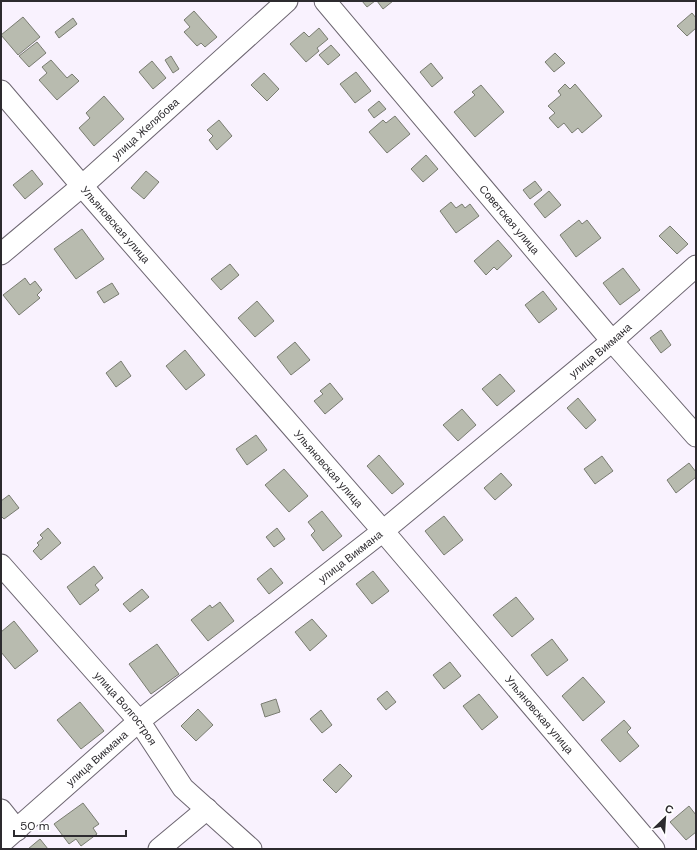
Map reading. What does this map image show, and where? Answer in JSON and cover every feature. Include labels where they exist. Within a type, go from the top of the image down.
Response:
[{"type":"street","name":"улица Желябова","points":[[1,254],[82,186],[287,1]]},
{"type":"street","name":"Советская улица","points":[[325,1],[612,341],[696,436]]},
{"type":"street","name":"Ульяновская улица","points":[[1,91],[82,186],[383,530],[654,849]]},
{"type":"street","name":"улица Викмана","points":[[1,843],[139,721],[383,530],[612,341],[696,266]]},
{"type":"street","name":"улица Волгостроя","points":[[1,565],[139,721],[183,788],[252,849]]},
{"type":"street","points":[[159,849],[208,809]]},
{"type":"street","points":[[1,810],[17,830]]},
{"type":"building","points":[[362,1],[375,1],[367,7]]},
{"type":"building","points":[[377,1],[393,1],[383,9]]},
{"type":"building","points":[[194,11],[217,37],[205,47],[201,43],[197,46],[184,32],[190,27],[184,20]]},
{"type":"building","points":[[692,13],[696,18],[696,28],[687,36],[677,26]]},
{"type":"building","points":[[23,17],[40,37],[18,55],[1,35]]},
{"type":"building","points":[[73,18],[77,24],[59,38],[55,32]]},
{"type":"building","points":[[319,28],[328,39],[317,48],[319,51],[306,62],[290,44],[304,32],[309,37]]},
{"type":"building","points":[[37,42],[46,53],[29,67],[19,56]]},
{"type":"building","points":[[331,45],[340,55],[328,65],[319,55]]},
{"type":"building","points":[[555,53],[565,63],[554,72],[545,62]]},
{"type":"building","points":[[171,56],[179,69],[173,73],[165,60]]},
{"type":"building","points":[[51,60],[67,78],[72,74],[79,81],[57,100],[39,80],[47,73],[42,67]]},
{"type":"building","points":[[152,61],[166,78],[153,89],[139,72]]},
{"type":"building","points":[[431,63],[443,78],[432,87],[420,72]]},
{"type":"building","points":[[356,72],[371,91],[355,103],[340,84]]},
{"type":"building","points":[[264,73],[279,89],[267,101],[251,85]]},
{"type":"building","points":[[565,84],[570,89],[575,84],[602,116],[582,133],[578,128],[572,133],[564,123],[558,128],[549,118],[555,113],[548,106],[561,95],[558,91]]},
{"type":"building","points":[[481,85],[504,112],[475,137],[454,112],[475,95],[472,92]]},
{"type":"building","points":[[104,96],[124,119],[94,146],[79,128],[90,118],[86,113]]},
{"type":"building","points":[[379,101],[386,109],[374,118],[368,110]]},
{"type":"building","points":[[395,116],[410,134],[387,153],[369,132],[383,120],[386,123]]},
{"type":"building","points":[[219,120],[232,136],[217,150],[209,140],[213,136],[207,130]]},
{"type":"building","points":[[426,155],[438,169],[423,182],[411,169]]},
{"type":"building","points":[[32,170],[43,184],[25,199],[13,185]]},
{"type":"building","points":[[146,171],[159,182],[144,199],[131,188]]},
{"type":"building","points":[[535,181],[542,190],[530,199],[523,190]]},
{"type":"building","points":[[549,191],[561,205],[545,218],[534,204]]},
{"type":"building","points":[[451,202],[456,208],[462,204],[465,208],[470,204],[479,216],[456,233],[440,211]]},
{"type":"building","points":[[579,220],[582,224],[587,220],[601,238],[576,257],[560,235]]},
{"type":"building","points":[[670,226],[688,244],[677,254],[659,236]]},
{"type":"building","points":[[82,229],[104,259],[76,279],[54,249]]},
{"type":"building","points":[[498,240],[512,256],[497,270],[494,267],[486,275],[474,261]]},
{"type":"building","points":[[230,264],[239,275],[221,290],[211,279]]},
{"type":"building","points":[[623,268],[640,290],[620,305],[603,283]]},
{"type":"building","points":[[25,278],[30,285],[35,281],[42,290],[37,295],[40,298],[19,315],[3,295]]},
{"type":"building","points":[[112,283],[119,294],[104,303],[97,292]]},
{"type":"building","points":[[543,291],[557,309],[539,323],[525,305]]},
{"type":"building","points":[[257,301],[274,321],[255,337],[238,318]]},
{"type":"building","points":[[661,330],[671,345],[661,353],[650,338]]},
{"type":"building","points":[[295,342],[310,360],[291,375],[277,357]]},
{"type":"building","points":[[185,350],[205,375],[186,390],[166,366]]},
{"type":"building","points":[[121,361],[131,376],[116,387],[106,373]]},
{"type":"building","points":[[500,374],[515,391],[497,406],[482,389]]},
{"type":"building","points":[[330,383],[343,399],[325,414],[314,401],[323,394],[320,391]]},
{"type":"building","points":[[578,398],[596,420],[586,429],[567,408]]},
{"type":"building","points":[[462,409],[476,425],[458,441],[443,425]]},
{"type":"building","points":[[256,435],[267,450],[247,465],[236,449]]},
{"type":"building","points":[[379,455],[404,484],[392,494],[367,466]]},
{"type":"building","points":[[602,456],[613,471],[595,484],[584,469]]},
{"type":"building","points":[[689,463],[696,472],[696,477],[676,493],[667,480]]},
{"type":"building","points":[[284,469],[308,496],[289,512],[265,485]]},
{"type":"building","points":[[501,473],[512,485],[495,500],[484,488]]},
{"type":"building","points":[[9,495],[19,508],[4,519],[1,516],[1,501]]},
{"type":"building","points":[[322,511],[342,536],[323,551],[311,535],[315,531],[308,522]]},
{"type":"building","points":[[444,516],[463,540],[444,555],[425,531]]},
{"type":"building","points":[[48,528],[61,543],[41,560],[33,551],[39,545],[37,543],[43,538],[40,535]]},
{"type":"building","points":[[277,528],[285,539],[274,547],[266,537]]},
{"type":"building","points":[[94,566],[103,578],[95,585],[99,590],[80,605],[67,587]]},
{"type":"building","points":[[271,568],[283,583],[269,594],[257,579]]},
{"type":"building","points":[[373,571],[389,591],[372,604],[356,584]]},
{"type":"building","points":[[142,589],[149,597],[130,612],[123,604]]},
{"type":"building","points":[[516,597],[534,619],[512,637],[493,615]]},
{"type":"building","points":[[220,602],[234,621],[208,641],[191,620],[210,605],[212,608]]},
{"type":"building","points":[[312,619],[327,636],[310,651],[295,632]]},
{"type":"building","points":[[14,621],[38,651],[15,669],[1,652],[1,632]]},
{"type":"building","points":[[552,639],[568,660],[547,676],[531,655]]},
{"type":"building","points":[[157,644],[179,674],[151,694],[129,664]]},
{"type":"building","points":[[450,662],[461,676],[444,689],[433,675]]},
{"type":"building","points":[[583,677],[605,702],[583,721],[562,696]]},
{"type":"building","points":[[387,691],[396,702],[386,710],[377,699]]},
{"type":"building","points":[[479,694],[498,717],[482,730],[463,706]]},
{"type":"building","points":[[276,699],[280,712],[265,717],[261,704]]},
{"type":"building","points":[[80,702],[104,731],[81,749],[57,720]]},
{"type":"building","points":[[198,709],[213,725],[196,741],[181,726]]},
{"type":"building","points":[[321,710],[332,725],[322,733],[310,719]]},
{"type":"building","points":[[624,720],[631,728],[627,732],[639,746],[620,762],[601,740]]},
{"type":"building","points":[[340,764],[352,776],[336,793],[323,780]]},
{"type":"building","points":[[83,803],[99,824],[93,828],[97,834],[81,846],[76,839],[69,844],[54,824]]},
{"type":"building","points":[[689,806],[696,815],[696,832],[686,840],[670,822]]},
{"type":"building","points":[[40,839],[48,849],[28,849]]}]
